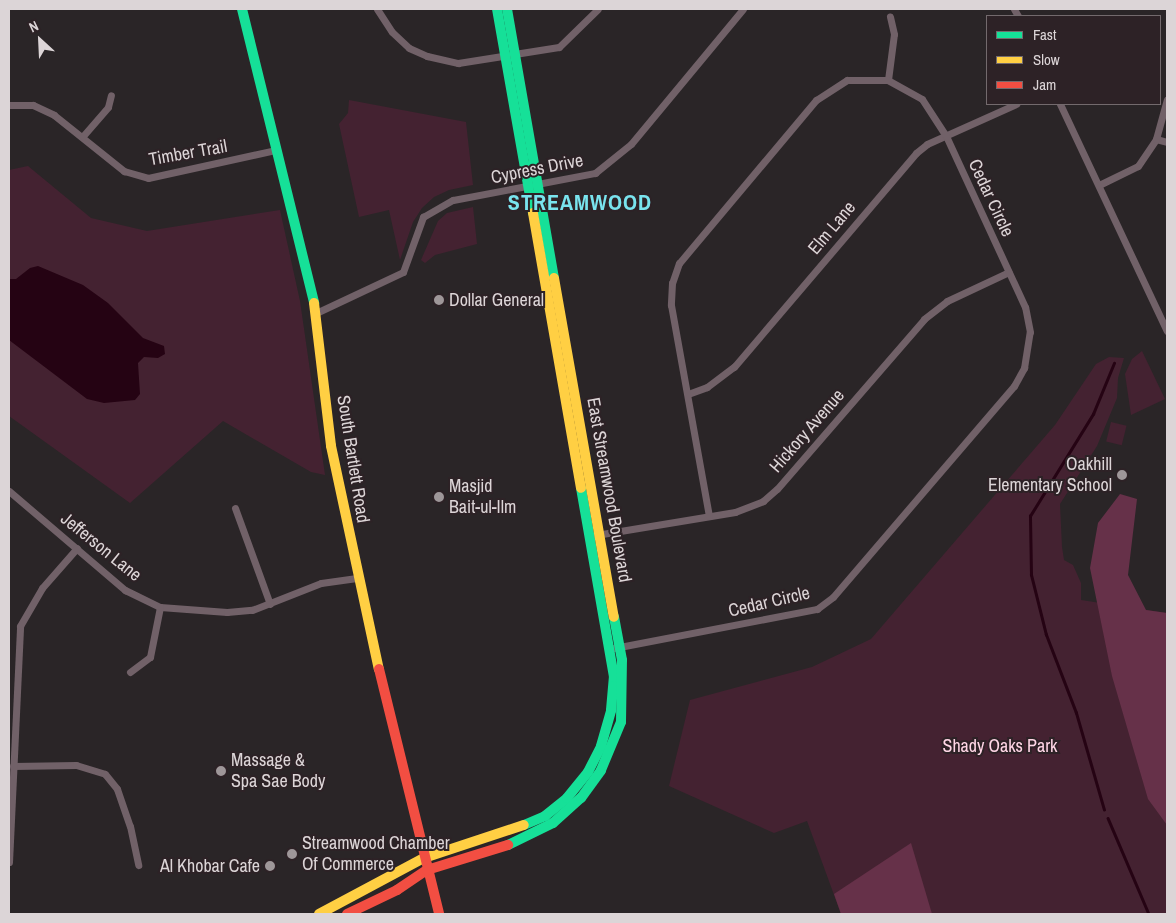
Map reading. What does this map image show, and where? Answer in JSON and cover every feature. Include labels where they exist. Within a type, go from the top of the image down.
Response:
[{"type":"street","name":"South Bartlett Road","points":[[242,9],[316,313],[331,446],[357,578],[439,914]]},
{"type":"street","points":[[378,9],[398,38],[427,56],[458,63],[560,47],[598,9]]},
{"type":"street","name":"East Streamwood Boulevard","points":[[347,914],[397,890],[427,870],[533,834],[554,823],[580,798],[601,770],[619,728],[624,679],[620,647],[596,535],[510,56],[497,9]]},
{"type":"street","name":"East Streamwood Boulevard","points":[[507,9],[510,56]]},
{"type":"street","name":"Cypress Drive","points":[[316,313],[403,272],[423,217],[453,200],[595,173],[631,144],[743,9]]},
{"type":"street","points":[[888,80],[894,34],[890,16]]},
{"type":"street","name":"Cedar Circle","points":[[609,649],[817,609],[834,597],[1014,386],[1024,368],[1030,350],[1030,324],[1009,272],[946,136],[922,99],[888,80],[847,80],[816,100],[680,263],[672,283],[671,305],[709,516]]},
{"type":"street","points":[[83,136],[108,107],[111,95]]},
{"type":"street","points":[[1099,185],[1138,166],[1156,139],[1167,99]]},
{"type":"street","name":"Timber Trail","points":[[9,105],[33,105],[83,136],[124,171],[148,178],[275,150]]},
{"type":"street","name":"Elm Lane","points":[[688,394],[707,387],[734,367],[916,152],[1014,105]]},
{"type":"street","points":[[1060,105],[1167,331]]},
{"type":"street","points":[[1156,139],[1167,142]]},
{"type":"street","name":"Hickory Avenue","points":[[596,535],[745,509],[771,495],[924,318],[947,301],[1009,272]]},
{"type":"street","name":"Jefferson Lane","points":[[9,491],[126,590],[160,608],[227,612],[252,610],[321,583],[357,578]]},
{"type":"street","points":[[235,508],[270,604]]},
{"type":"street","name":"East Streamwood Boulevard","points":[[318,914],[424,858],[532,823],[550,813],[575,789],[602,746],[609,721],[614,688],[596,535]]},
{"type":"street","points":[[9,862],[13,766],[12,668],[20,626],[28,610],[77,548]]},
{"type":"street","points":[[130,672],[150,657],[160,608]]},
{"type":"street","points":[[13,766],[76,765],[104,774],[120,798],[130,826],[138,865]]},
{"type":"green space","points":[[349,100],[466,122],[473,185],[449,190],[434,197],[422,208],[413,222],[400,260],[389,210],[359,217],[339,124],[348,113]]},
{"type":"green space","points":[[28,166],[91,218],[147,231],[280,210],[300,301],[325,475],[311,472],[223,421],[130,503],[9,416],[9,170]]},
{"type":"green space","points":[[473,207],[477,244],[435,255],[425,263],[421,260],[438,221],[447,213]]},
{"type":"green space","points":[[1142,351],[1165,399],[1131,415],[1125,374],[1132,359]]},
{"type":"green space","name":"Shady Oaks Park","points":[[1109,357],[1124,358],[1118,378],[1117,398],[1097,446],[1060,504],[1062,547],[1064,560],[1073,565],[1081,583],[1081,600],[1167,613],[1167,914],[841,914],[807,821],[774,833],[669,786],[690,700],[812,667],[871,639],[1055,425],[1096,364]]},
{"type":"green space","points":[[1111,422],[1127,426],[1122,445],[1106,441]]},
{"type":"shaded area","points":[[38,266],[83,285],[108,303],[143,338],[164,346],[165,354],[158,358],[144,357],[138,363],[140,394],[135,400],[104,403],[87,399],[9,340],[9,279],[16,279],[30,268]]},
{"type":"shaded area","points":[[1120,494],[1137,499],[1128,575],[1146,610],[1167,613],[1167,825],[1148,799],[1112,676],[1090,568],[1098,523]]},
{"type":"shaded area","points":[[911,843],[932,914],[841,914],[834,894]]},
{"type":"waterway","points":[[1104,810],[1076,713],[1046,635],[1031,575],[1030,516],[1093,414],[1114,363]]},
{"type":"waterway","points":[[1108,818],[1149,914]]},
{"type":"traffic: fast","points":[[242,9],[314,303]]},
{"type":"traffic: fast","points":[[497,9],[533,213]]},
{"type":"traffic: fast","points":[[507,9],[554,278]]},
{"type":"traffic: fast","points":[[524,825],[545,816],[567,798],[588,772],[601,746],[611,710],[614,677],[581,488]]},
{"type":"traffic: fast","points":[[508,845],[553,823],[581,798],[601,770],[621,722],[622,660],[614,617]]},
{"type":"traffic: slow","points":[[533,213],[581,488]]},
{"type":"traffic: slow","points":[[554,278],[614,617]]},
{"type":"traffic: slow","points":[[314,303],[331,446],[379,669]]},
{"type":"traffic: slow","points":[[319,914],[424,858],[524,825]]},
{"type":"traffic: jam","points":[[379,669],[439,914]]},
{"type":"traffic: jam","points":[[347,914],[397,890],[427,870],[508,845]]},
{"type":"place","name":"Dollar General","points":[[439,300]]},
{"type":"place","name":"Oakhill Elementary School","points":[[1122,475]]},
{"type":"place","name":"Masjid Bait-ul-Ilm","points":[[439,497]]},
{"type":"place","name":"Massage & Spa Sae Body","points":[[221,771]]},
{"type":"place","name":"Streamwood Chamber Of Commerce","points":[[292,854]]},
{"type":"place","name":"Al Khobar Cafe","points":[[270,866]]},
{"type":"district","name":"STREAMWOOD","points":[[580,203]]}]
